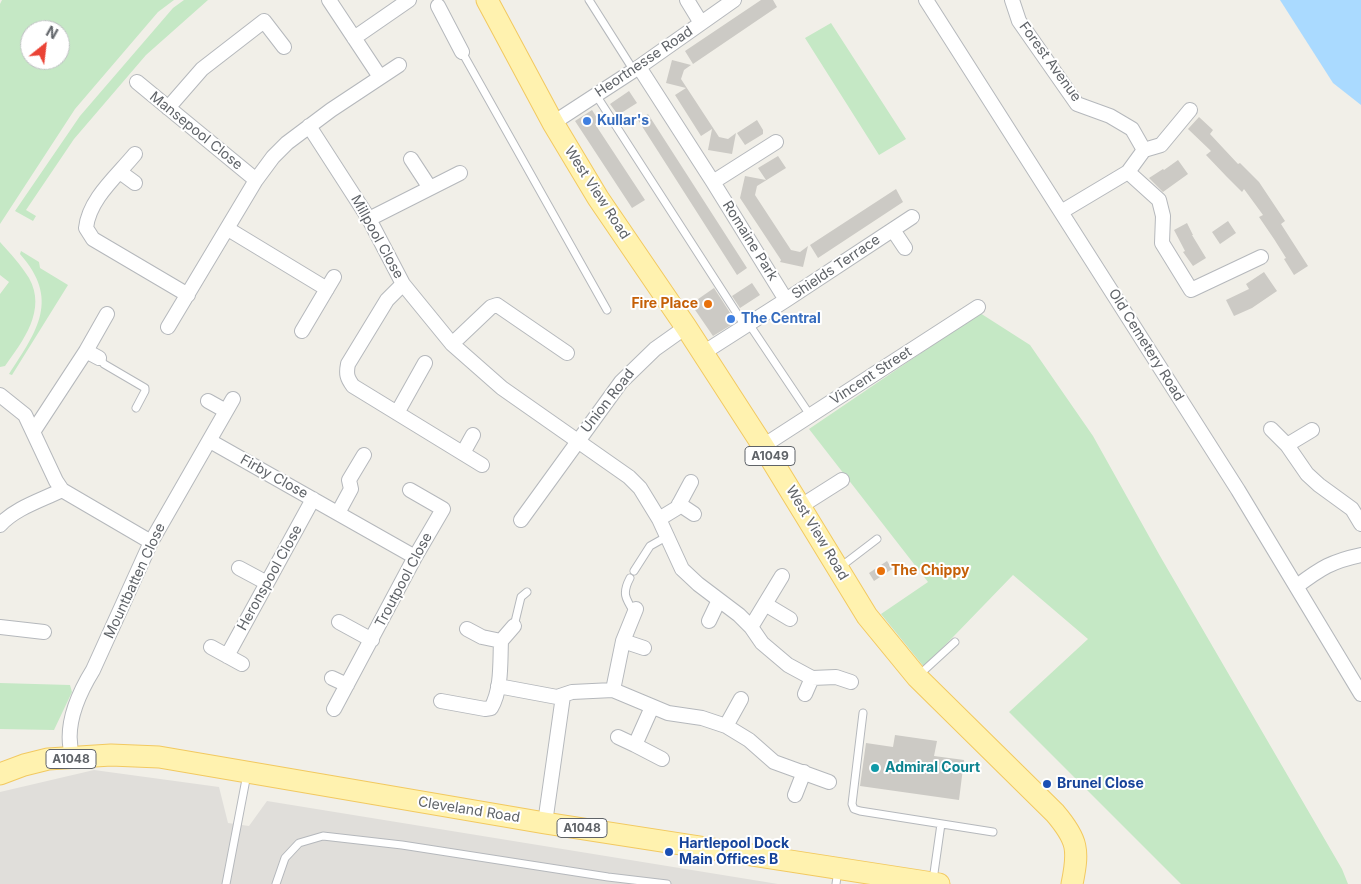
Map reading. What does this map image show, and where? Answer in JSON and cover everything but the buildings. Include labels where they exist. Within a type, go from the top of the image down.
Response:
[{"type":"main road","name":"West View Road","points":[[488,0],[553,123],[598,198],[764,446],[867,616],[917,677],[1067,826],[1074,839],[1076,855],[1072,884]]},
{"type":"main road","name":"Cleveland Road","points":[[0,774],[48,759],[111,755],[159,757],[544,823],[837,876],[936,884]]},
{"type":"street","points":[[329,0],[380,77]]},
{"type":"street","points":[[354,38],[409,0]]},
{"type":"street","points":[[687,0],[701,23]]},
{"type":"street","name":"Heortnesse Road","points":[[553,123],[637,69],[734,0]]},
{"type":"street","name":"Old Cemetery Road","points":[[926,0],[1297,586],[1361,694]]},
{"type":"street","name":"Forest Avenue","points":[[1012,0],[1019,21],[1077,104],[1110,116],[1132,129],[1144,150]]},
{"type":"street","points":[[440,2],[462,52]]},
{"type":"street","points":[[168,108],[202,70],[264,21],[284,46]]},
{"type":"street","points":[[168,328],[256,180],[273,157],[309,126],[399,65]]},
{"type":"street","name":"Romaine Park","points":[[637,69],[713,182],[786,300]]},
{"type":"street","name":"Mansepool Close","points":[[136,82],[256,180]]},
{"type":"street","points":[[1061,212],[1128,172],[1144,150],[1160,145],[1190,110]]},
{"type":"street","name":"Millpool Close","points":[[309,126],[369,219],[403,284],[452,344],[502,388],[579,440]]},
{"type":"street","points":[[713,182],[776,142]]},
{"type":"street","points":[[135,154],[102,192],[90,212],[86,228],[94,239],[188,295]]},
{"type":"street","points":[[411,159],[430,188]]},
{"type":"street","points":[[120,172],[135,183]]},
{"type":"street","points":[[1128,172],[1159,200],[1163,216],[1162,243],[1192,290],[1261,257]]},
{"type":"street","points":[[369,219],[460,173]]},
{"type":"street","name":"Shields Terrace","points":[[703,353],[912,217]]},
{"type":"street","points":[[228,229],[331,283],[302,331]]},
{"type":"street","name":"Shields Terrace","points":[[893,230],[904,248]]},
{"type":"street","points":[[403,284],[387,300],[348,364],[347,378],[353,386],[482,465]]},
{"type":"street","points":[[452,344],[491,307],[497,305],[567,353]]},
{"type":"street","name":"Vincent Street","points":[[764,446],[978,307]]},
{"type":"street","points":[[33,432],[86,351],[107,314]]},
{"type":"street","name":"Union Road","points":[[521,520],[621,382],[655,348],[686,327]]},
{"type":"street","points":[[86,351],[99,358]]},
{"type":"street","points":[[397,413],[425,363]]},
{"type":"street","points":[[0,396],[25,415],[62,490],[151,542]]},
{"type":"street","name":"Mountbatten Close","points":[[73,758],[69,748],[72,716],[86,683],[151,542],[233,399]]},
{"type":"street","points":[[208,401],[226,411]]},
{"type":"street","points":[[1271,429],[1287,445],[1307,474],[1318,485],[1352,509],[1361,524]]},
{"type":"street","points":[[1287,445],[1312,430]]},
{"type":"street","points":[[463,453],[473,435]]},
{"type":"street","points":[[579,440],[629,477],[640,488],[658,519],[682,570],[739,615],[751,627],[762,643],[788,665],[812,678],[836,677],[851,682]]},
{"type":"street","name":"Firby Close","points":[[210,441],[415,557]]},
{"type":"street","points":[[338,513],[350,489],[349,480],[364,455]]},
{"type":"street","points":[[801,506],[842,480]]},
{"type":"street","points":[[658,519],[672,512],[679,504],[691,482]]},
{"type":"street","points":[[0,525],[5,519],[62,490]]},
{"type":"street","name":"Troutpool Close","points":[[334,709],[415,557],[443,509],[410,490]]},
{"type":"street","name":"Heronspool Close","points":[[227,656],[313,499]]},
{"type":"street","points":[[679,504],[694,514]]},
{"type":"street","points":[[1297,586],[1328,564],[1361,555]]},
{"type":"street","points":[[239,568],[267,583]]},
{"type":"street","points":[[751,627],[782,576]]},
{"type":"street","points":[[709,621],[719,600]]},
{"type":"street","points":[[765,604],[790,619]]},
{"type":"street","points":[[613,690],[623,641],[635,611]]},
{"type":"street","points":[[339,622],[372,640]]},
{"type":"street","points":[[441,701],[485,709],[490,708],[498,686],[501,641],[514,626]]},
{"type":"street","points":[[0,627],[44,632]]},
{"type":"street","points":[[467,629],[482,637],[501,641]]},
{"type":"street","points":[[623,641],[644,648]]},
{"type":"street","points":[[211,648],[242,664]]},
{"type":"street","points":[[332,678],[347,685]]},
{"type":"street","points":[[805,694],[812,678]]},
{"type":"street","points":[[498,686],[557,697],[572,692],[613,690],[668,713],[702,718],[726,726],[749,740],[774,762],[829,782]]},
{"type":"street","points":[[544,823],[563,696]]},
{"type":"street","points":[[726,726],[741,699]]},
{"type":"street","points":[[635,746],[652,707]]},
{"type":"street","points":[[618,738],[662,759]]},
{"type":"street","points":[[795,795],[804,772]]},
{"type":"lane","points":[[589,0],[637,69]]},
{"type":"lane","points":[[462,52],[607,310]]},
{"type":"lane","points":[[596,95],[747,325],[810,416]]},
{"type":"lane","points":[[99,358],[104,364],[145,388],[146,391],[136,408]]},
{"type":"lane","points":[[634,571],[650,546],[666,537]]},
{"type":"lane","points":[[838,569],[877,539]]},
{"type":"lane","points":[[630,578],[625,587],[626,598],[635,611]]},
{"type":"lane","points":[[514,626],[521,597],[527,592]]},
{"type":"lane","points":[[917,677],[955,642]]},
{"type":"lane","points":[[863,713],[852,804],[854,809],[993,832]]},
{"type":"lane","points":[[226,884],[247,773]]},
{"type":"lane","points":[[936,884],[941,824]]},
{"type":"lane","points":[[276,884],[285,858],[299,843],[323,836],[402,845],[608,877],[668,884]]},
{"type":"shaded area","points":[[94,770],[219,787],[228,823],[249,826],[267,801],[778,884],[0,884],[0,792]]},
{"type":"green space","points":[[2,0],[174,0],[158,12],[75,109],[0,224],[0,4]]},
{"type":"green space","points":[[184,0],[208,0],[146,55],[74,139],[26,210],[36,216],[33,221],[15,211],[80,116],[173,8]]},
{"type":"green space","points":[[831,23],[906,139],[879,155],[805,38]]},
{"type":"green space","points":[[0,242],[29,278],[34,290],[35,302],[34,313],[25,336],[5,366],[0,367],[0,294],[9,282],[0,275]]},
{"type":"green space","points":[[21,251],[39,262],[40,268],[68,285],[12,375],[9,374],[36,329],[42,300],[39,286],[32,270],[20,254]]},
{"type":"green space","points":[[980,313],[1030,345],[1093,436],[1160,556],[1342,869],[1348,884],[1181,884],[1009,712],[1088,639],[1013,575],[924,667],[881,614],[928,582],[809,429]]},
{"type":"green space","points":[[0,683],[70,685],[72,692],[54,730],[0,729]]},
{"type":"water","points":[[1280,0],[1361,0],[1361,105],[1333,83]]},
{"type":"place","name":"Kullar's","points":[[587,121]]},
{"type":"place","name":"Fire Place","points":[[708,304]]},
{"type":"place","name":"The Central","points":[[731,319]]},
{"type":"place","name":"The Chippy","points":[[881,571]]},
{"type":"place","name":"Admiral Court","points":[[875,768]]},
{"type":"place","name":"Brunel Close","points":[[1047,784]]},
{"type":"place","name":"Hartlepool Dock Main Offices B","points":[[669,852]]}]
